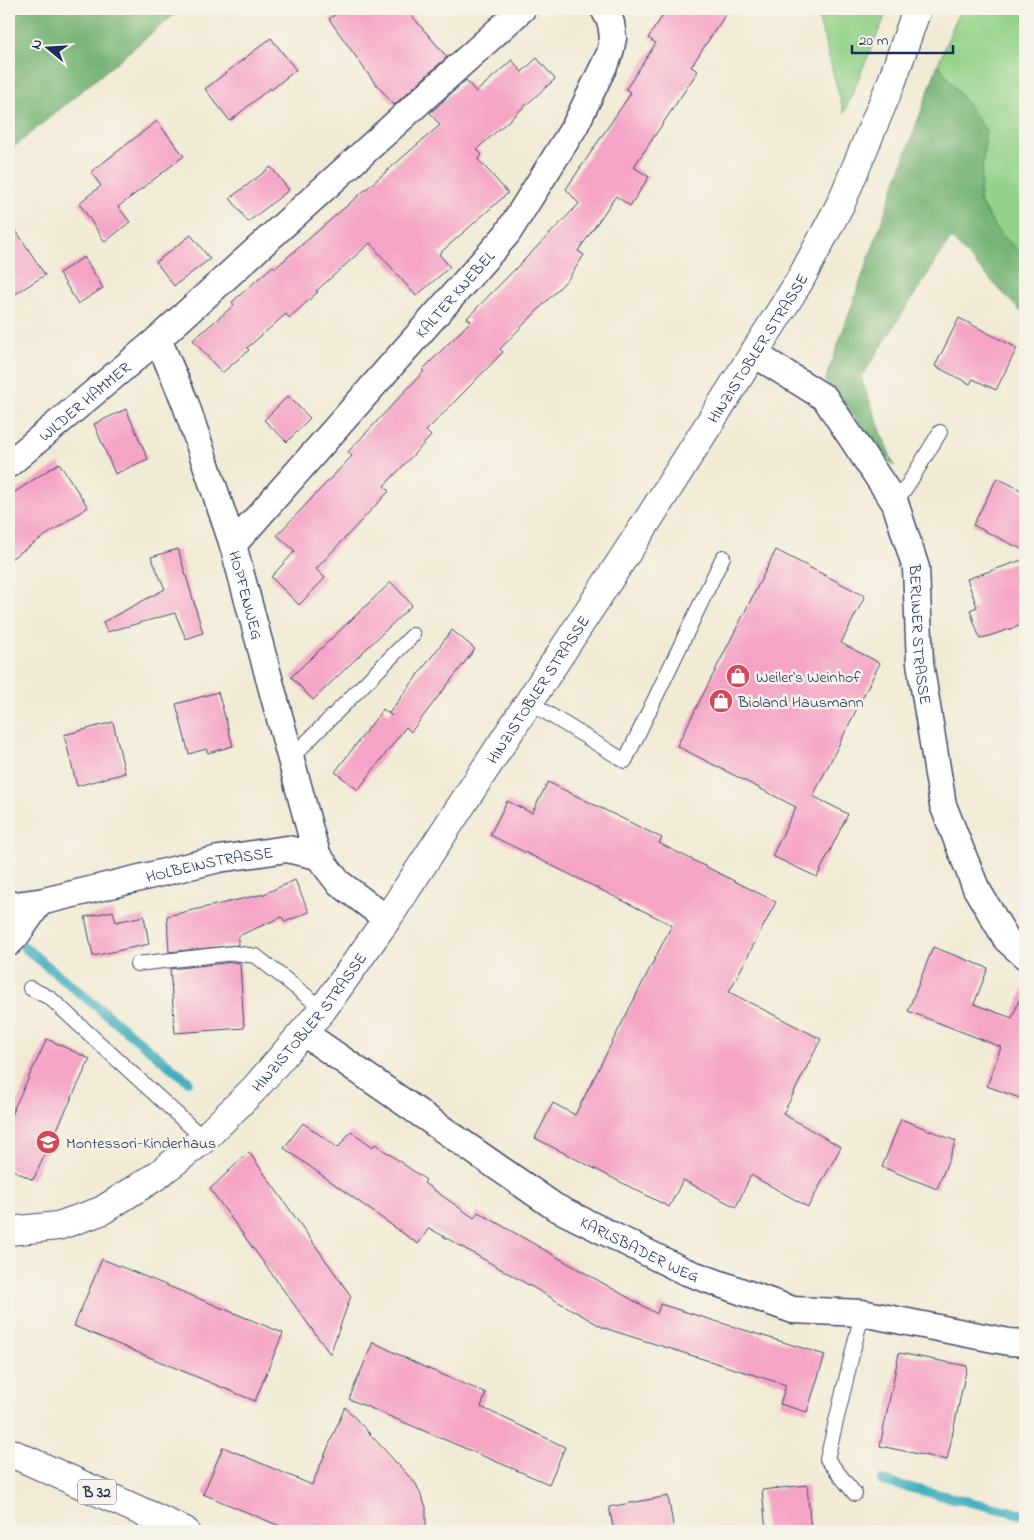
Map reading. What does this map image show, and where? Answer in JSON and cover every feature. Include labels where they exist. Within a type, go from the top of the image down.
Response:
[{"type":"street","points":[[158,339],[522,9]]},
{"type":"street","name":"KALTER KNEBEL","points":[[233,545],[507,234],[575,126],[610,53],[613,38],[611,23],[604,9]]},
{"type":"street","name":"HINZISTOBLER STRASSE","points":[[9,1231],[58,1226],[101,1211],[155,1178],[204,1139],[256,1088],[323,1009],[386,919],[529,702],[648,520],[752,353],[799,282],[841,202],[892,80],[918,9]]},
{"type":"street","name":"WILDER HAMMER","points":[[9,464],[158,339]]},
{"type":"street","name":"HOPFENWEG","points":[[158,339],[185,402],[233,545],[318,856]]},
{"type":"street","name":"BERLINER STRASSE","points":[[752,353],[825,398],[895,502],[916,568],[920,662],[944,805],[976,888],[1007,940],[1025,956]]},
{"type":"street","name":"HOLBEINSTRASSE","points":[[9,906],[40,902],[218,859],[287,849],[318,856]]},
{"type":"street","points":[[318,856],[338,882],[386,919]]},
{"type":"street","points":[[9,943],[40,902]]},
{"type":"street","name":"KARLSBADER WEG","points":[[304,1033],[555,1208],[684,1271],[793,1310],[862,1314],[1009,1342],[1025,1343]]},
{"type":"street","name":"B 32","points":[[9,1452],[185,1531]]},
{"type":"lane","points":[[895,502],[940,432]]},
{"type":"lane","points":[[529,702],[625,761],[723,557]]},
{"type":"lane","points":[[291,758],[413,635]]},
{"type":"lane","points":[[137,964],[234,953],[256,956],[323,1009]]},
{"type":"lane","points":[[30,988],[50,998],[204,1139]]},
{"type":"lane","points":[[855,1494],[828,1459],[862,1314]]},
{"type":"green space","points":[[9,9],[181,9],[9,151]]},
{"type":"green space","points":[[816,9],[888,9],[844,113]]},
{"type":"green space","points":[[960,9],[1025,9],[1025,257],[998,231],[979,201],[986,131],[938,64]]},
{"type":"green space","points":[[938,64],[986,131],[979,201],[998,231],[1025,258],[1025,309],[1020,311],[951,238],[861,378],[894,466],[825,381]]},
{"type":"building","points":[[343,9],[406,9],[447,57],[394,105],[371,78],[329,19]]},
{"type":"building","points":[[667,9],[729,9],[691,67],[698,71],[635,165],[635,168],[649,177],[630,206],[616,196],[578,251],[584,255],[569,278],[500,349],[503,352],[426,431],[431,436],[384,486],[389,491],[316,569],[325,578],[299,605],[271,577],[295,551],[277,535],[352,456],[348,452],[424,371],[422,370],[471,321],[467,318],[579,204],[566,189],[631,93],[626,89],[656,43],[648,38]]},
{"type":"building","points":[[271,38],[296,70],[271,90],[270,88],[230,121],[205,89]]},
{"type":"building","points":[[537,58],[555,79],[477,149],[482,155],[478,159],[508,193],[439,254],[450,267],[416,296],[370,243],[289,318],[286,314],[222,373],[193,340],[234,305],[232,302],[273,266],[275,268],[440,125],[430,113],[466,80],[476,92],[512,60],[522,72]]},
{"type":"building","points":[[157,121],[184,156],[118,207],[130,222],[105,242],[79,203],[101,186],[91,172]]},
{"type":"building","points":[[271,167],[289,190],[248,222],[230,198]]},
{"type":"building","points":[[9,220],[45,275],[9,298]]},
{"type":"building","points":[[191,235],[210,259],[174,286],[156,262]]},
{"type":"building","points":[[84,257],[103,288],[78,304],[59,273]]},
{"type":"building","points":[[959,318],[1017,348],[996,390],[973,379],[970,384],[935,366]]},
{"type":"building","points":[[288,396],[310,418],[287,442],[264,420]]},
{"type":"building","points":[[126,409],[148,459],[115,474],[94,424]]},
{"type":"building","points":[[59,463],[88,507],[9,560],[9,496]]},
{"type":"building","points":[[997,478],[1025,492],[1025,551],[973,525]]},
{"type":"building","points":[[178,549],[203,633],[186,639],[175,613],[107,632],[103,622],[165,589],[151,557]]},
{"type":"building","points":[[776,550],[865,596],[841,643],[880,663],[813,796],[848,814],[817,877],[772,856],[796,807],[677,746]]},
{"type":"building","points":[[1025,559],[1025,624],[980,639],[970,610],[977,607],[967,579]]},
{"type":"building","points":[[391,582],[412,605],[313,700],[291,677]]},
{"type":"building","points":[[452,630],[475,649],[411,732],[406,727],[358,790],[335,772],[383,709],[392,716],[389,713]]},
{"type":"building","points":[[218,692],[233,746],[208,753],[206,749],[189,754],[176,704]]},
{"type":"building","points":[[113,722],[125,773],[77,786],[64,735]]},
{"type":"building","points":[[548,782],[662,838],[659,843],[776,902],[729,992],[821,1039],[783,1114],[841,1147],[808,1207],[751,1175],[736,1207],[683,1180],[669,1207],[535,1138],[553,1103],[575,1115],[672,925],[490,835],[507,801],[532,813]]},
{"type":"building","points":[[295,880],[309,912],[285,922],[282,917],[238,936],[238,945],[169,952],[167,916],[264,894]]},
{"type":"building","points":[[113,911],[116,922],[144,916],[149,944],[93,956],[85,917]]},
{"type":"building","points":[[933,947],[988,968],[974,1004],[1012,1018],[1023,990],[1025,991],[1025,1100],[987,1086],[1001,1047],[908,1011]]},
{"type":"building","points":[[234,962],[240,963],[244,1028],[175,1033],[170,969]]},
{"type":"building","points":[[47,1039],[90,1059],[33,1180],[9,1168],[9,1119]]},
{"type":"building","points":[[901,1119],[956,1141],[937,1189],[882,1167]]},
{"type":"building","points":[[303,1123],[338,1148],[351,1131],[373,1147],[375,1144],[426,1180],[424,1183],[474,1218],[478,1212],[657,1314],[660,1304],[825,1355],[807,1412],[780,1404],[786,1385],[604,1328],[429,1228],[418,1244],[284,1148]]},
{"type":"building","points":[[249,1152],[351,1296],[330,1354],[210,1189]]},
{"type":"building","points":[[102,1259],[283,1333],[255,1401],[74,1326]]},
{"type":"building","points":[[373,1342],[424,1367],[486,1393],[481,1407],[565,1447],[549,1484],[349,1399]]},
{"type":"building","points":[[899,1353],[967,1366],[947,1460],[880,1446]]},
{"type":"building","points":[[345,1407],[416,1484],[426,1507],[426,1531],[292,1531],[203,1494],[223,1447],[312,1485]]},
{"type":"building","points":[[807,1485],[811,1531],[766,1531],[762,1490]]},
{"type":"building","points":[[668,1496],[674,1531],[614,1531],[609,1507]]},
{"type":"waterway","points":[[24,947],[188,1081]]},
{"type":"waterway","points":[[882,1481],[1025,1515]]},
{"type":"place","name":"Weiler's Weinhof","points":[[738,676]]},
{"type":"place","name":"Bioland Hausmann","points":[[721,701]]},
{"type":"place","name":"Montessori-Kinderhaus","points":[[48,1142]]}]
